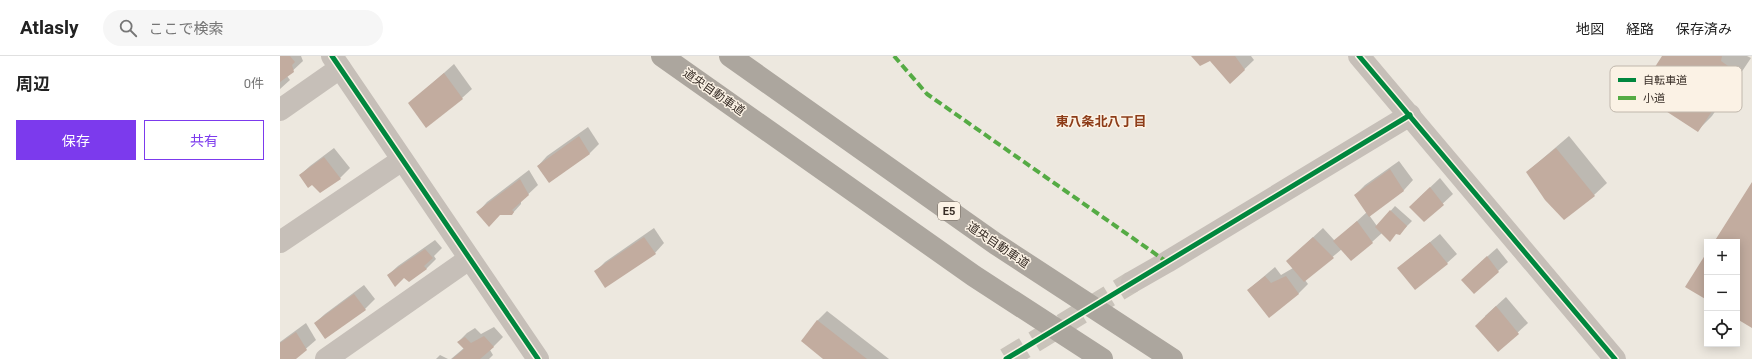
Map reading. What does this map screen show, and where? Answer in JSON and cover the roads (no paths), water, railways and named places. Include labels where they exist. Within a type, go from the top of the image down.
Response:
[{"type":"highway","name":"道央自動車道","points":[[662,56],[974,276],[1102,359]]},
{"type":"highway","name":"道央自動車道","points":[[730,56],[996,244],[1172,359]]},
{"type":"street","points":[[1359,56],[1615,359]]},
{"type":"street","points":[[280,110],[336,62],[468,259],[538,359]]},
{"type":"street","points":[[1132,282],[1410,115]]},
{"type":"street","points":[[280,242],[402,160]]},
{"type":"street","points":[[326,359],[468,259]]},
{"type":"tunnel","points":[[1006,359],[1132,282]]},
{"type":"district","name":"東八条北八丁目","points":[[1101,121]]}]
